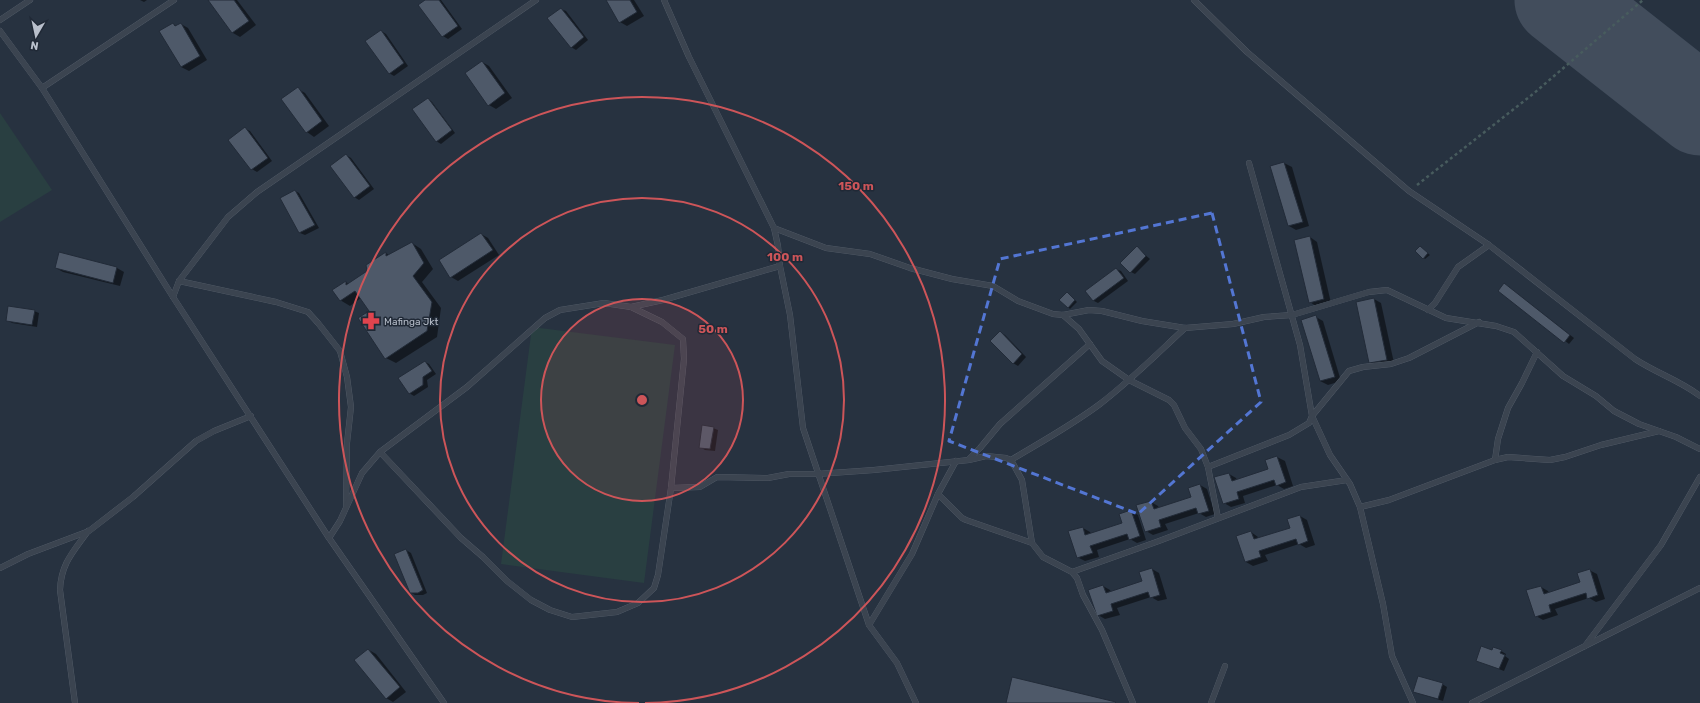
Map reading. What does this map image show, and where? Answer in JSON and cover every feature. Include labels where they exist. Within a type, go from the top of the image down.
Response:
[{"type":"lane","points":[[0,20],[30,0]]},
{"type":"lane","points":[[42,88],[174,0]]},
{"type":"lane","points":[[173,297],[179,281],[228,217],[257,192],[536,0]]},
{"type":"lane","points":[[664,0],[689,57],[774,228],[790,315],[803,428],[869,626],[897,663],[916,703]]},
{"type":"lane","points":[[1194,0],[1247,52],[1409,192],[1489,245],[1635,359],[1651,370],[1700,396]]},
{"type":"lane","points":[[0,31],[42,88],[173,297],[329,538],[444,703]]},
{"type":"lane","points":[[1249,163],[1300,346],[1312,416],[1330,455],[1347,480],[1360,507],[1383,604],[1392,656],[1413,703]]},
{"type":"lane","points":[[774,228],[826,248],[870,254],[910,268],[952,279],[993,286],[1018,301],[1053,314],[1063,315],[1080,311],[1102,311],[1142,321],[1185,328],[1233,324],[1264,317],[1292,315],[1380,290],[1387,290],[1446,318],[1480,322],[1514,332],[1563,376],[1596,396],[1614,411],[1639,424],[1661,431],[1700,449]]},
{"type":"lane","points":[[1428,310],[1458,267],[1489,245]]},
{"type":"lane","points":[[631,307],[664,300],[780,266]]},
{"type":"lane","points":[[179,281],[276,302],[308,312],[340,351],[347,377],[351,407],[347,443],[346,508]]},
{"type":"lane","points":[[329,538],[340,521],[362,473],[380,452],[467,387],[545,318],[560,310],[604,303],[631,307],[662,322],[683,339],[684,359],[671,488],[654,588],[638,603],[617,612],[572,617],[550,610],[538,603],[507,581],[461,538],[380,452]]},
{"type":"lane","points":[[1063,315],[1079,329],[1102,361],[1129,380],[1169,400],[1174,405],[1185,428],[1201,449],[1208,467],[1218,518]]},
{"type":"lane","points":[[1208,467],[1289,435],[1309,423],[1312,416],[1349,371],[1363,367],[1391,364],[1410,358],[1480,322]]},
{"type":"lane","points":[[1011,460],[1057,433],[1093,408],[1129,380],[1185,328]]},
{"type":"lane","points":[[969,460],[1000,424],[1090,344]]},
{"type":"lane","points":[[1495,460],[1498,439],[1508,408],[1537,352]]},
{"type":"lane","points":[[0,568],[28,554],[88,530],[133,497],[196,441],[214,431],[251,416]]},
{"type":"lane","points":[[1360,507],[1389,500],[1495,460],[1508,457],[1550,460],[1565,457],[1601,445],[1661,431]]},
{"type":"lane","points":[[671,488],[700,487],[717,477],[768,478],[789,474],[818,474],[969,460],[986,456],[1011,460],[1022,480],[1032,543],[1043,557],[1072,572],[1102,630],[1133,703]]},
{"type":"lane","points":[[869,626],[912,554],[938,494],[956,461]]},
{"type":"lane","points":[[1584,648],[1661,544],[1700,477]]},
{"type":"lane","points":[[1072,572],[1159,541],[1301,487],[1347,480]]},
{"type":"lane","points":[[938,494],[950,504],[962,518],[1032,543]]},
{"type":"lane","points":[[75,703],[60,590],[60,577],[65,564],[88,530]]},
{"type":"lane","points":[[1472,703],[1584,648],[1700,588]]},
{"type":"lane","points":[[1211,703],[1225,666]]},
{"type":"path","points":[[1409,192],[1533,94],[1643,0]]},
{"type":"highlighted area","points":[[1212,213],[1261,402],[1138,514],[949,441],[1000,259]]},
{"type":"green space","points":[[0,113],[52,190],[0,222]]},
{"type":"green space","points":[[532,327],[675,345],[644,583],[501,564]]},
{"type":"building","points":[[208,0],[234,0],[249,21],[232,33]]},
{"type":"building","points":[[425,0],[439,0],[458,26],[442,37],[418,5]]},
{"type":"building","points":[[606,0],[630,0],[637,12],[619,23]]},
{"type":"building","points":[[561,8],[584,37],[571,48],[547,18]]},
{"type":"building","points":[[173,23],[175,26],[181,23],[200,56],[181,67],[159,31]]},
{"type":"building","points":[[381,30],[404,63],[389,74],[365,41]]},
{"type":"building","points":[[482,61],[505,93],[488,106],[465,73]]},
{"type":"building","points":[[298,87],[322,121],[306,133],[281,99]]},
{"type":"building","points":[[428,98],[452,130],[436,142],[412,109]]},
{"type":"building","points":[[245,127],[268,158],[251,170],[228,140]]},
{"type":"building","points":[[346,154],[370,186],[354,198],[330,166]]},
{"type":"building","points":[[1284,162],[1303,222],[1288,226],[1270,166]]},
{"type":"building","points":[[295,190],[315,225],[299,233],[280,198]]},
{"type":"building","points":[[481,233],[493,250],[450,278],[439,260]]},
{"type":"building","points":[[1310,236],[1324,299],[1309,303],[1294,240]]},
{"type":"building","points":[[412,242],[424,263],[413,276],[432,302],[427,331],[385,359],[358,318],[369,311],[355,291],[340,301],[332,290],[346,281],[346,285],[367,271],[366,265],[386,252],[386,256]]},
{"type":"building","points":[[1137,246],[1146,256],[1130,273],[1120,263]]},
{"type":"building","points":[[1420,246],[1428,253],[1423,259],[1415,251]]},
{"type":"building","points":[[59,252],[117,267],[113,283],[55,268]]},
{"type":"building","points":[[1116,268],[1124,278],[1093,301],[1085,291]]},
{"type":"building","points":[[1504,283],[1570,335],[1564,343],[1498,291]]},
{"type":"building","points":[[1067,292],[1075,300],[1068,308],[1059,300]]},
{"type":"building","points":[[1374,298],[1387,360],[1369,363],[1356,302]]},
{"type":"building","points":[[8,306],[35,310],[32,325],[6,321]]},
{"type":"building","points":[[1316,315],[1335,377],[1320,381],[1301,320]]},
{"type":"building","points":[[1000,331],[1022,354],[1013,364],[990,341]]},
{"type":"building","points":[[425,361],[432,371],[423,377],[423,385],[409,394],[398,378]]},
{"type":"building","points":[[702,425],[714,427],[710,449],[699,448]]},
{"type":"building","points":[[1277,456],[1286,482],[1276,486],[1274,480],[1237,492],[1239,499],[1223,504],[1214,477],[1229,473],[1232,481],[1268,469],[1265,460]]},
{"type":"building","points":[[1200,484],[1209,511],[1198,514],[1196,508],[1159,520],[1161,527],[1145,532],[1136,505],[1151,501],[1154,509],[1191,497],[1188,488]]},
{"type":"building","points":[[1131,510],[1140,536],[1129,540],[1127,534],[1090,546],[1093,553],[1077,558],[1068,531],[1083,527],[1085,535],[1122,523],[1119,514]]},
{"type":"building","points":[[1300,515],[1308,541],[1298,545],[1296,539],[1259,551],[1261,557],[1245,562],[1236,536],[1251,531],[1254,539],[1290,528],[1287,519]]},
{"type":"building","points":[[406,549],[423,590],[418,593],[410,593],[394,554]]},
{"type":"building","points":[[1152,568],[1160,595],[1150,598],[1148,592],[1111,604],[1113,611],[1097,616],[1088,590],[1103,585],[1106,593],[1142,581],[1139,572]]},
{"type":"building","points":[[1590,569],[1598,595],[1587,599],[1586,593],[1549,605],[1551,612],[1535,617],[1526,590],[1541,586],[1544,594],[1580,582],[1577,573]]},
{"type":"building","points":[[1481,646],[1492,650],[1493,647],[1502,650],[1500,653],[1505,655],[1499,669],[1476,661]]},
{"type":"building","points":[[368,649],[400,687],[386,699],[354,660]]},
{"type":"building","points":[[1418,676],[1443,683],[1438,699],[1413,692]]},
{"type":"building","points":[[1012,677],[1116,702],[1006,703]]},
{"type":"runway","points":[[1560,0],[1700,110]]},
{"type":"place","name":"Mafinga Jkt","points":[[371,321]]}]
